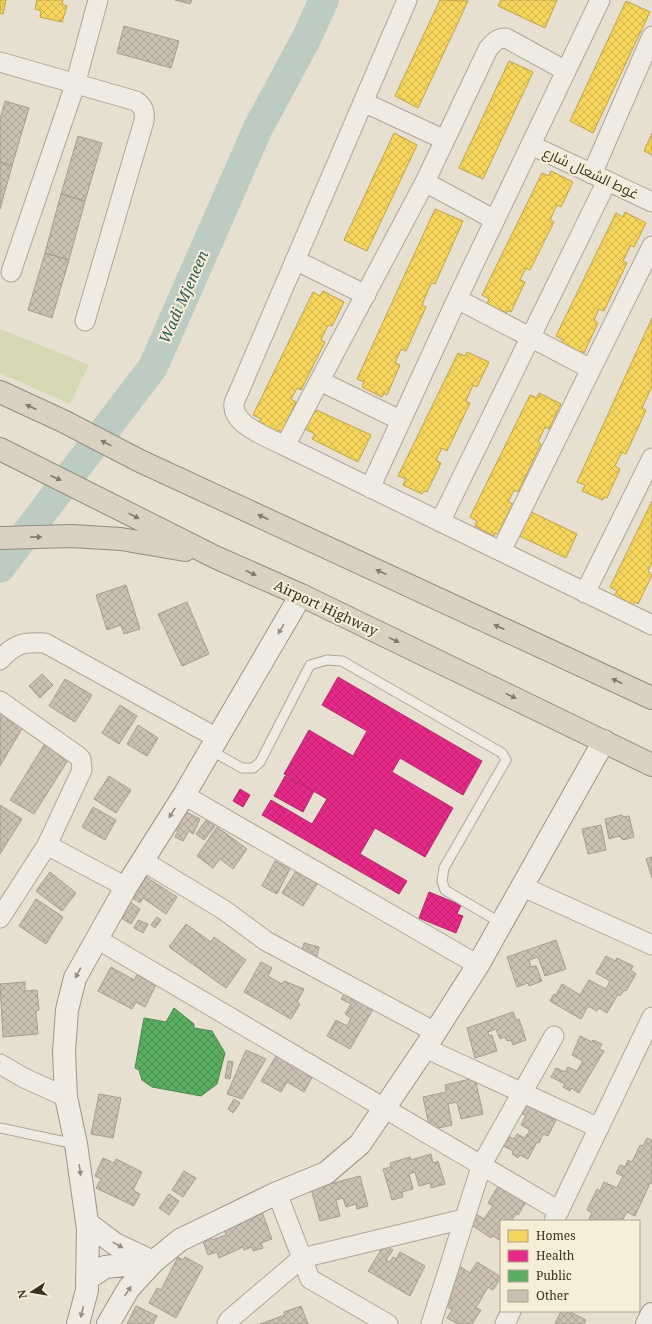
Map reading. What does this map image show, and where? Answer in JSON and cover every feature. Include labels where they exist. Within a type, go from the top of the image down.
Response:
[{"type":"highway","points":[[0,392],[63,421],[140,461],[652,698]]},
{"type":"highway","name":"Airport Highway","points":[[0,449],[21,461],[100,498],[215,557],[301,595],[652,765]]},
{"type":"highway","points":[[0,538],[72,536],[151,543],[215,557]]},
{"type":"street","points":[[11,272],[75,85],[98,0]]},
{"type":"street","points":[[407,0],[234,402],[233,409],[240,422],[285,446],[652,625]]},
{"type":"street","points":[[370,488],[457,299],[600,0]]},
{"type":"street","points":[[440,522],[530,338],[599,177],[652,36]]},
{"type":"street","points":[[285,446],[426,182],[488,49],[494,42],[501,38],[506,38],[566,71]]},
{"type":"street","points":[[0,62],[75,85],[136,101],[143,106],[145,114],[144,121],[84,321]]},
{"type":"street","points":[[363,102],[445,140]]},
{"type":"street","name":"غوط الشعال شارع","points":[[530,145],[652,202]]},
{"type":"street","points":[[426,182],[495,220]]},
{"type":"street","points":[[500,551],[652,246]]},
{"type":"street","points":[[295,260],[366,295]]},
{"type":"street","points":[[457,299],[591,369]]},
{"type":"street","points":[[320,381],[400,420]]},
{"type":"street","points":[[585,592],[652,458]]},
{"type":"street","points":[[78,1324],[87,1290],[88,1279],[87,1223],[76,1144],[66,1097],[64,1052],[67,1010],[75,978],[126,888],[184,795],[301,595]]},
{"type":"street","points":[[0,660],[6,653],[25,642],[45,643],[213,744]]},
{"type":"street","points":[[0,701],[81,759],[82,770],[47,845],[0,918]]},
{"type":"street","points":[[108,1324],[129,1288],[153,1262],[180,1240],[277,1193],[326,1173],[360,1144],[386,1108],[478,965],[521,886],[604,741]]},
{"type":"street","points":[[184,795],[478,965]]},
{"type":"street","points":[[47,845],[126,888]]},
{"type":"street","points":[[143,861],[224,910],[266,941],[430,1040],[521,1092],[599,1128]]},
{"type":"street","points":[[521,886],[652,945]]},
{"type":"street","points":[[97,939],[482,1164],[557,1216],[652,1017]]},
{"type":"street","points":[[431,1324],[482,1164],[521,1092],[554,1036]]},
{"type":"street","points":[[0,1064],[24,1078],[66,1097]]},
{"type":"street","points":[[277,1193],[310,1279],[388,1324]]},
{"type":"street","points":[[226,1324],[302,1258],[464,1219]]},
{"type":"street","points":[[87,1223],[115,1244],[153,1262]]},
{"type":"street","points":[[88,1279],[105,1267],[153,1262]]},
{"type":"street","points":[[505,1324],[511,1312]]},
{"type":"street","points":[[647,1324],[652,1314]]},
{"type":"lane","points":[[213,744],[242,768],[253,768],[260,762],[310,665],[327,660],[342,661],[502,753],[506,760],[444,868],[442,881],[446,890],[501,923]]},
{"type":"lane","points":[[0,1128],[76,1144]]},
{"type":"green space","points":[[0,329],[89,365],[70,404],[0,373]]},
{"type":"building: Homes","points":[[0,0],[6,0],[3,14],[0,13]]},
{"type":"building: Homes","points":[[37,0],[63,0],[62,4],[67,6],[62,22],[40,17],[41,11],[35,9]]},
{"type":"building: Homes","points":[[440,0],[468,1],[418,108],[395,96]]},
{"type":"building: Homes","points":[[501,0],[557,0],[545,28],[498,6]]},
{"type":"building: Homes","points":[[626,1],[650,12],[593,133],[570,121]]},
{"type":"building: Homes","points":[[509,61],[533,72],[483,179],[459,168]]},
{"type":"building: Homes","points":[[394,133],[417,145],[367,251],[344,240]]},
{"type":"building: Homes","points":[[652,133],[652,155],[644,151]]},
{"type":"building: Homes","points":[[551,171],[573,182],[561,207],[557,205],[550,220],[554,222],[530,270],[526,268],[520,280],[525,282],[511,312],[507,311],[506,314],[487,304],[489,299],[482,295],[542,173],[549,176]]},
{"type":"building: Homes","points":[[435,209],[463,221],[435,284],[431,283],[422,305],[426,307],[406,351],[401,349],[395,363],[400,365],[387,395],[384,393],[382,397],[362,387],[364,382],[357,379]]},
{"type":"building: Homes","points":[[625,212],[646,223],[634,247],[631,245],[623,261],[627,263],[604,311],[599,309],[594,320],[598,323],[584,353],[581,351],[579,354],[560,345],[563,340],[556,336],[616,213],[623,217]]},
{"type":"building: Homes","points":[[323,291],[344,302],[332,326],[328,325],[321,340],[325,342],[301,390],[297,388],[291,399],[296,402],[282,432],[279,430],[277,434],[258,424],[261,419],[253,415],[313,292],[320,296]]},
{"type":"building: Homes","points":[[652,318],[652,386],[642,408],[646,410],[626,454],[622,452],[615,466],[620,469],[607,498],[604,497],[603,500],[582,491],[585,485],[577,482]]},
{"type":"building: Homes","points":[[467,352],[489,362],[477,387],[473,385],[466,401],[470,403],[447,451],[442,448],[436,460],[441,463],[427,492],[424,491],[422,494],[403,485],[406,479],[398,476],[458,353],[465,356]]},
{"type":"building: Homes","points":[[539,393],[561,404],[549,429],[545,427],[538,442],[541,444],[518,492],[514,490],[508,502],[513,504],[498,534],[495,533],[494,536],[475,526],[477,521],[470,517],[530,395],[537,398]]},
{"type":"building: Homes","points":[[299,402],[371,435],[358,462],[312,439],[315,434],[290,422]]},
{"type":"building: Homes","points":[[652,501],[652,562],[648,571],[652,575],[638,604],[635,602],[633,605],[614,596],[617,591],[610,587]]},
{"type":"building: Homes","points":[[523,508],[577,534],[566,558],[511,532]]},
{"type":"building: Health","points":[[338,677],[482,761],[463,795],[400,758],[392,772],[453,808],[425,857],[375,828],[360,854],[407,881],[399,894],[262,815],[271,800],[312,824],[327,799],[284,774],[309,730],[353,756],[367,731],[322,705]]},
{"type":"building: Health","points":[[285,776],[314,791],[303,812],[274,796]]},
{"type":"building: Health","points":[[240,789],[250,795],[243,807],[233,801]]},
{"type":"building: Health","points":[[429,892],[461,905],[457,914],[463,916],[456,933],[419,918]]},
{"type":"building: Public","points":[[174,1008],[194,1024],[194,1028],[212,1031],[225,1053],[217,1084],[201,1096],[152,1087],[142,1080],[139,1070],[135,1068],[144,1018],[166,1022]]},
{"type":"building: Other","points":[[175,0],[192,0],[190,4]]},
{"type":"building: Other","points":[[124,26],[179,41],[171,68],[117,53]]},
{"type":"building: Other","points":[[5,101],[29,108],[12,166],[0,162],[0,119]]},
{"type":"building: Other","points":[[78,136],[102,143],[85,201],[61,194]]},
{"type":"building: Other","points":[[0,162],[12,166],[0,209]]},
{"type":"building: Other","points":[[61,194],[85,201],[69,260],[45,253]]},
{"type":"building: Other","points":[[45,253],[69,260],[52,318],[28,310]]},
{"type":"building: Other","points":[[126,585],[140,629],[124,634],[121,625],[107,630],[96,595]]},
{"type":"building: Other","points":[[187,602],[209,654],[182,666],[158,614]]},
{"type":"building: Other","points":[[42,674],[53,685],[40,698],[29,686]]},
{"type":"building: Other","points":[[65,679],[92,695],[75,722],[49,706]]},
{"type":"building: Other","points":[[0,704],[27,720],[0,766]]},
{"type":"building: Other","points":[[120,705],[137,716],[119,744],[102,733]]},
{"type":"building: Other","points":[[138,725],[158,738],[147,756],[127,744]]},
{"type":"building: Other","points":[[44,745],[68,760],[34,814],[10,800]]},
{"type":"building: Other","points":[[109,776],[131,790],[116,813],[94,799]]},
{"type":"building: Other","points":[[0,805],[22,819],[0,854]]},
{"type":"building: Other","points":[[93,807],[116,820],[105,840],[82,827]]},
{"type":"building: Other","points":[[180,809],[200,819],[193,834],[189,831],[183,841],[175,837],[178,831],[170,827]]},
{"type":"building: Other","points":[[622,815],[623,817],[629,816],[634,837],[623,840],[619,836],[609,839],[605,819]]},
{"type":"building: Other","points":[[206,820],[215,826],[204,840],[196,834]]},
{"type":"building: Other","points":[[601,825],[606,850],[588,854],[582,829]]},
{"type":"building: Other","points":[[217,827],[247,849],[233,869],[220,859],[213,868],[197,856]]},
{"type":"building: Other","points":[[652,857],[652,878],[646,859]]},
{"type":"building: Other","points":[[275,861],[290,869],[277,894],[262,886]]},
{"type":"building: Other","points":[[296,871],[317,884],[303,906],[282,893]]},
{"type":"building: Other","points":[[50,872],[76,893],[62,911],[36,891]]},
{"type":"building: Other","points":[[143,875],[177,897],[166,914],[143,898],[140,903],[129,896]]},
{"type":"building: Other","points":[[36,899],[63,917],[46,944],[19,926]]},
{"type":"building: Other","points":[[127,900],[140,909],[131,924],[118,916]]},
{"type":"building: Other","points":[[157,917],[161,920],[155,928],[151,925]]},
{"type":"building: Other","points":[[138,920],[148,924],[143,933],[134,928]]},
{"type":"building: Other","points":[[186,924],[211,942],[214,937],[246,960],[226,988],[169,947]]},
{"type":"building: Other","points":[[556,940],[566,969],[545,976],[538,957],[529,960],[531,967],[536,966],[542,981],[529,986],[528,983],[517,987],[507,957]]},
{"type":"building: Other","points":[[304,943],[319,947],[316,960],[300,956]]},
{"type":"building: Other","points":[[606,956],[615,961],[617,958],[633,966],[631,970],[636,974],[626,991],[624,990],[620,996],[618,994],[607,1013],[599,1008],[597,1011],[588,1006],[581,1019],[550,1001],[554,994],[556,995],[562,984],[580,995],[589,980],[606,989],[610,981],[596,973]]},
{"type":"building: Other","points":[[261,962],[272,968],[268,976],[282,984],[284,981],[304,989],[297,1002],[300,1004],[291,1019],[244,992]]},
{"type":"building: Other","points":[[111,967],[134,980],[137,975],[156,985],[145,1007],[136,1002],[132,1009],[98,991]]},
{"type":"building: Other","points":[[25,982],[25,991],[37,990],[39,1010],[36,1011],[38,1034],[3,1037],[0,984]]},
{"type":"building: Other","points":[[347,990],[375,1006],[350,1049],[327,1036],[336,1020],[347,1026],[351,1018],[345,1014],[351,1004],[341,999]]},
{"type":"building: Other","points":[[513,1012],[516,1020],[519,1019],[526,1040],[513,1045],[511,1040],[507,1041],[505,1037],[500,1039],[496,1029],[488,1032],[489,1036],[492,1035],[497,1051],[475,1058],[467,1028]]},
{"type":"building: Other","points":[[580,1036],[592,1042],[593,1040],[602,1044],[599,1049],[604,1051],[579,1093],[571,1088],[570,1091],[563,1087],[565,1084],[551,1077],[556,1068],[565,1072],[568,1067],[577,1071],[583,1061],[572,1055]]},
{"type":"building: Other","points":[[246,1050],[266,1059],[242,1099],[227,1094]]},
{"type":"building: Other","points":[[279,1051],[315,1072],[304,1092],[287,1082],[281,1092],[261,1081]]},
{"type":"building: Other","points":[[228,1061],[233,1062],[230,1079],[225,1078]]},
{"type":"building: Other","points":[[475,1078],[483,1114],[461,1119],[457,1102],[448,1104],[452,1125],[430,1130],[423,1097],[446,1092],[445,1085]]},
{"type":"building: Other","points":[[99,1094],[121,1098],[113,1138],[91,1134]]},
{"type":"building: Other","points":[[234,1099],[240,1103],[233,1113],[228,1109]]},
{"type":"building: Other","points":[[527,1105],[539,1111],[541,1108],[549,1112],[548,1116],[556,1120],[548,1136],[543,1134],[539,1143],[537,1142],[528,1159],[520,1155],[518,1158],[512,1154],[513,1151],[500,1144],[504,1134],[514,1139],[517,1134],[525,1138],[530,1130],[521,1125],[526,1115],[522,1114]]},
{"type":"building: Other","points":[[647,1138],[652,1140],[652,1184],[650,1183],[635,1216],[627,1212],[623,1220],[588,1220],[592,1213],[587,1210],[597,1189],[600,1191],[604,1182],[617,1188],[623,1176],[616,1173],[620,1165],[625,1167],[628,1160],[632,1162],[640,1145],[643,1146]]},
{"type":"building: Other","points":[[431,1154],[433,1163],[438,1161],[445,1184],[431,1188],[430,1183],[419,1186],[415,1172],[409,1174],[413,1189],[402,1192],[403,1197],[392,1200],[383,1169],[391,1167],[390,1163],[410,1157],[411,1160]]},
{"type":"building: Other","points":[[103,1158],[114,1163],[116,1159],[142,1172],[133,1190],[140,1194],[134,1206],[96,1188],[101,1179],[95,1176]]},
{"type":"building: Other","points":[[184,1171],[196,1178],[183,1197],[172,1190]]},
{"type":"building: Other","points":[[360,1176],[368,1206],[357,1209],[356,1204],[346,1207],[343,1198],[336,1200],[340,1216],[320,1221],[311,1189]]},
{"type":"building: Other","points":[[500,1183],[527,1200],[518,1215],[516,1214],[512,1220],[500,1220],[499,1240],[493,1236],[491,1238],[470,1224],[476,1214],[484,1219],[493,1206],[488,1203]]},
{"type":"building: Other","points":[[169,1194],[179,1201],[169,1215],[159,1208]]},
{"type":"building: Other","points":[[262,1212],[272,1239],[261,1243],[263,1248],[253,1251],[252,1247],[244,1250],[243,1247],[219,1258],[217,1252],[208,1255],[200,1233],[209,1230],[212,1240],[226,1235],[223,1226]]},
{"type":"building: Other","points":[[384,1245],[393,1250],[386,1260],[390,1262],[393,1257],[396,1259],[400,1252],[425,1266],[410,1296],[368,1271]]},
{"type":"building: Other","points":[[178,1257],[183,1260],[185,1257],[203,1267],[176,1318],[149,1303],[157,1288],[161,1290]]},
{"type":"building: Other","points":[[477,1262],[500,1276],[500,1279],[493,1290],[488,1287],[476,1308],[481,1310],[472,1324],[458,1324],[447,1318],[452,1310],[446,1306],[451,1298],[446,1295],[456,1279],[452,1277],[459,1266],[470,1273]]},
{"type":"building: Other","points":[[136,1306],[157,1316],[153,1324],[127,1324]]},
{"type":"building: Other","points":[[301,1306],[308,1324],[260,1324],[285,1315],[284,1312]]},
{"type":"building: Other","points":[[561,1312],[570,1312],[586,1320],[584,1324],[555,1324]]},
{"type":"waterway","name":"Wadi Mjeneen","points":[[0,568],[153,367],[258,128],[305,41],[324,0]]}]
